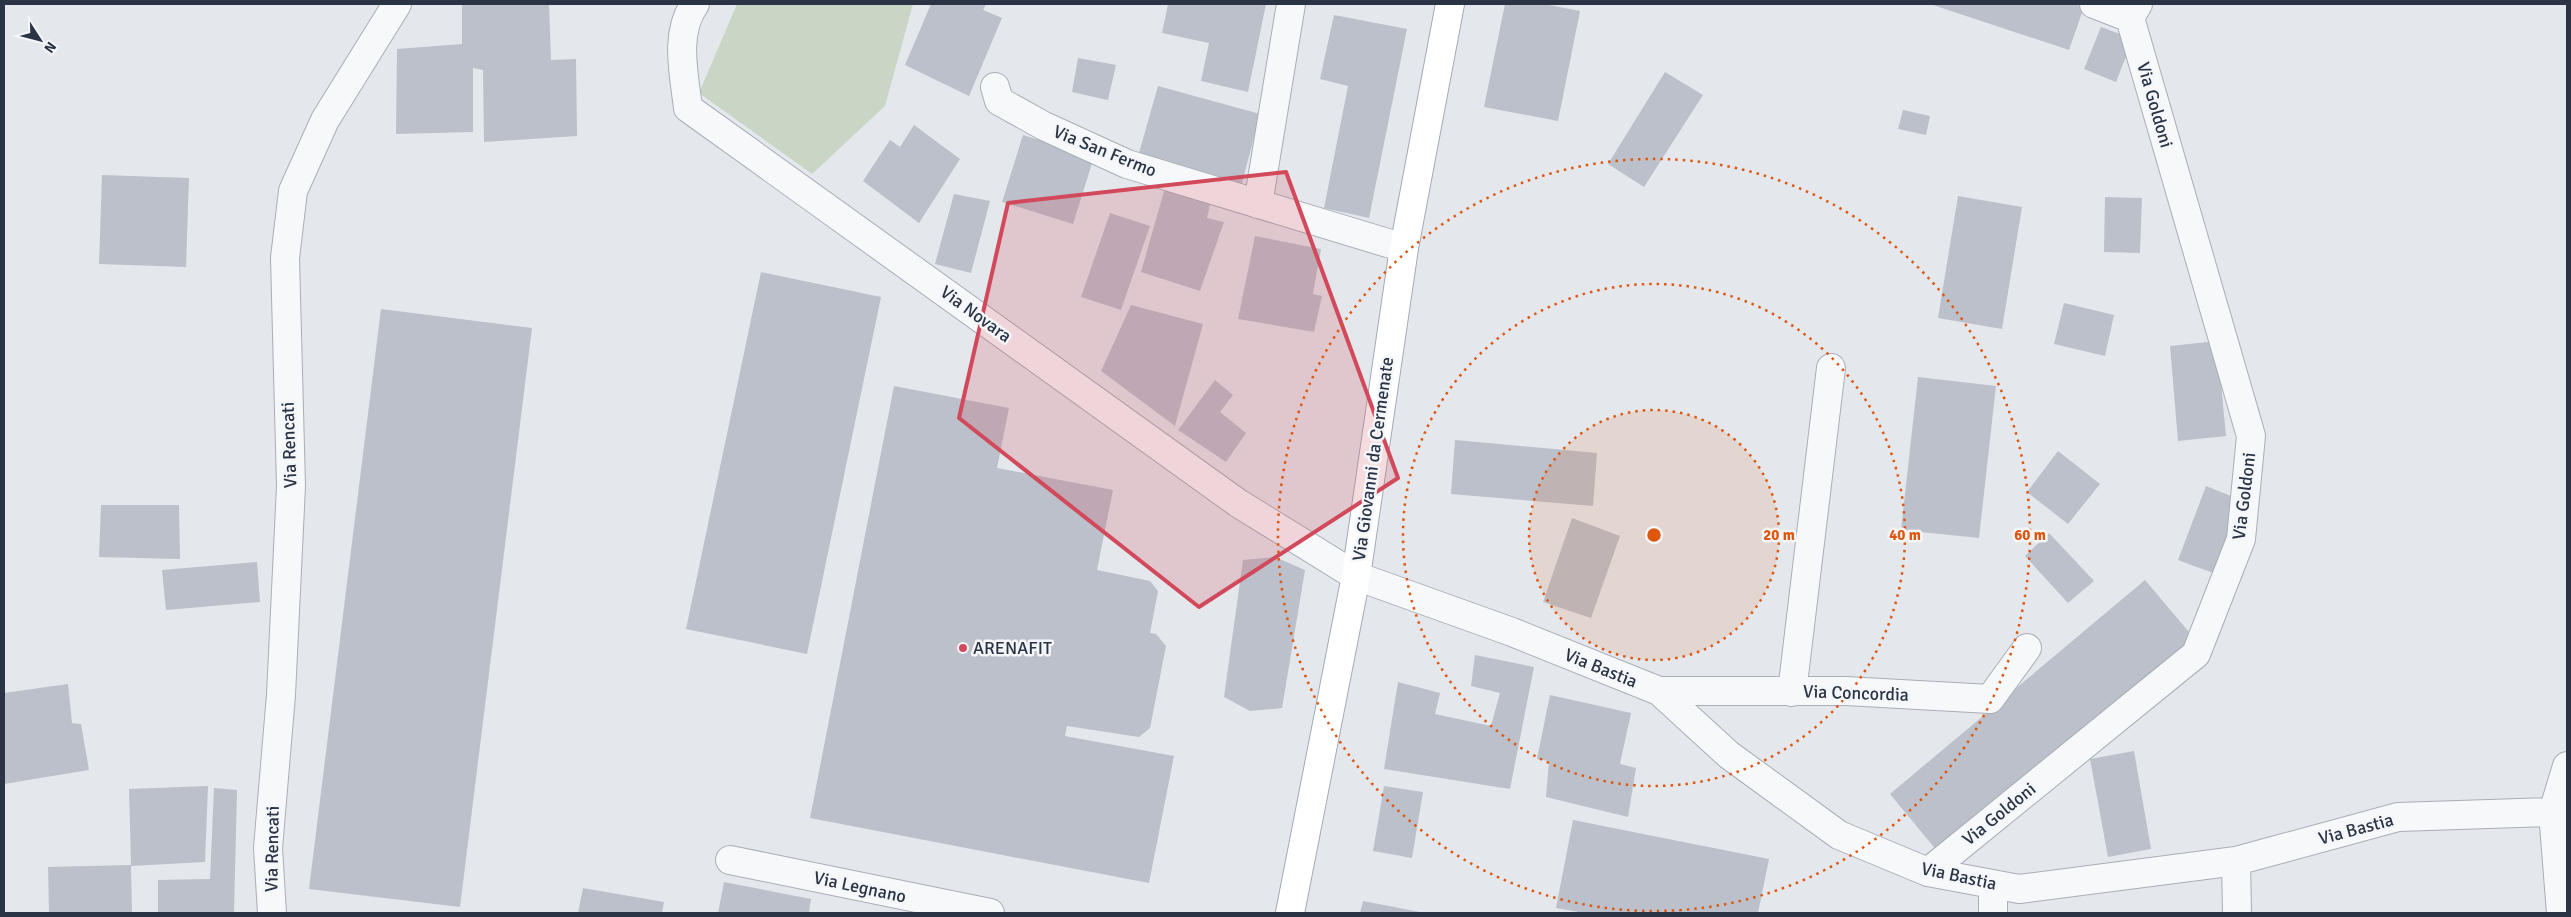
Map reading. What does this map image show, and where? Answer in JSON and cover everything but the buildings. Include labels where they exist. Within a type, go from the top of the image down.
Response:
[{"type":"main road","name":"Via Giovanni da Cermenate","points":[[1290,913],[1356,576],[1404,248],[1450,4]]},
{"type":"street","name":"Via Rencati","points":[[272,913],[268,848],[281,695],[291,486],[285,258],[293,191],[324,120],[398,4]]},
{"type":"street","name":"Via Novara","points":[[695,4],[687,15],[682,58],[688,108],[1238,503],[1356,576]]},
{"type":"street","points":[[1258,204],[1291,4]]},
{"type":"street","points":[[2094,4],[2134,11]]},
{"type":"street","name":"Via Goldoni","points":[[1928,872],[2196,654],[2241,539],[2251,436],[2134,11]]},
{"type":"street","name":"Via San Fermo","points":[[995,86],[999,101],[1044,126],[1127,164],[1404,248]]},
{"type":"street","points":[[1792,692],[1831,368]]},
{"type":"street","name":"Via Bastia","points":[[1356,576],[1512,632],[1659,691],[1729,755],[1839,835],[1928,872],[2019,889],[2236,862],[2398,817],[2554,812]]},
{"type":"street","name":"Via Concordia","points":[[1659,691],[1846,691],[1990,699],[2027,648]]},
{"type":"street","points":[[2561,913],[2554,812],[2567,766]]},
{"type":"street","name":"Via Legnano","points":[[730,860],[990,913]]},
{"type":"street","points":[[2236,862],[2237,913]]},
{"type":"street","points":[[1993,884],[1993,913]]},
{"type":"highlighted area","points":[[1286,172],[1398,478],[1199,607],[959,418],[1008,203]]},
{"type":"green space","points":[[737,4],[913,4],[885,106],[812,174],[699,93]]},
{"type":"place","name":"ARENAFIT","points":[[963,648]]}]
